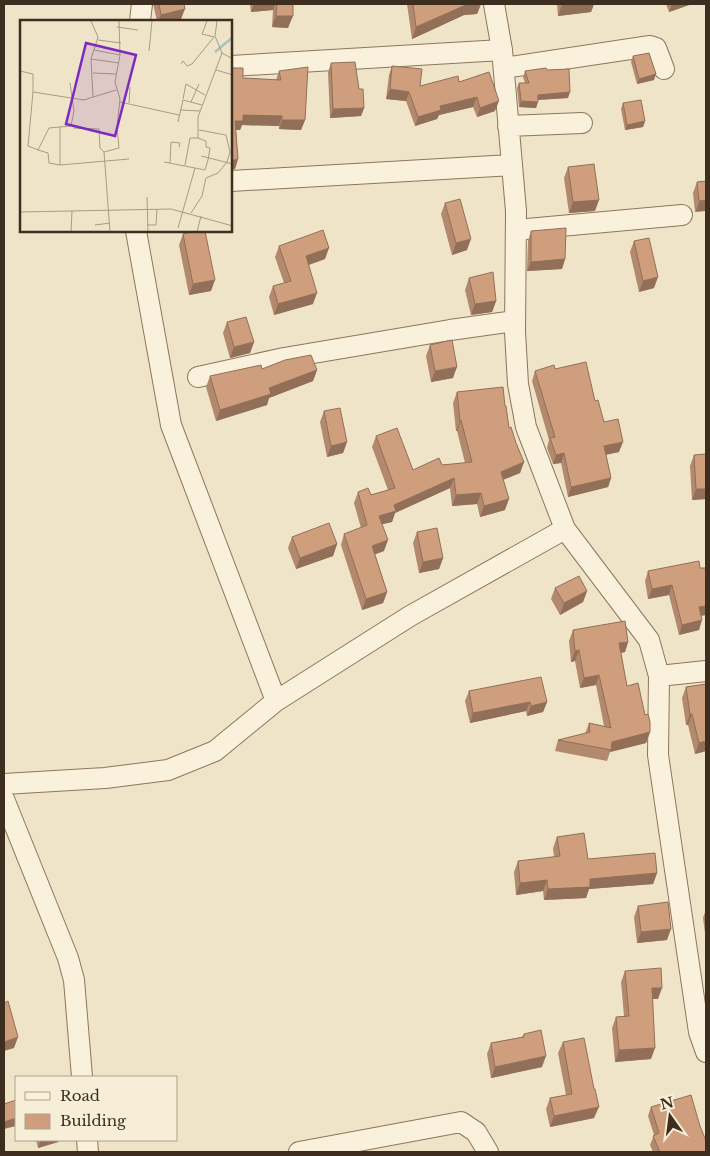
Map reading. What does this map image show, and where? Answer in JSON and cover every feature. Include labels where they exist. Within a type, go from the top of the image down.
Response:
[{"type":"street","points":[[140,20],[142,4]]},
{"type":"street","points":[[494,4],[503,59],[516,211],[515,332],[518,384],[526,427],[565,529],[650,640],[659,676],[658,755],[699,1032],[706,1052]]},
{"type":"street","points":[[232,66],[503,59],[650,46],[656,48],[664,69]]},
{"type":"street","points":[[508,126],[582,123]]},
{"type":"street","points":[[232,181],[512,166]]},
{"type":"street","points":[[516,230],[682,215]]},
{"type":"street","points":[[136,232],[171,425],[276,701]]},
{"type":"street","points":[[198,378],[284,358],[515,321]]},
{"type":"street","points":[[4,784],[105,778],[168,770],[215,751],[276,701],[410,616],[565,529]]},
{"type":"street","points":[[659,676],[706,671]]},
{"type":"street","points":[[4,799],[68,958],[74,980],[82,1076]]},
{"type":"street","points":[[299,1152],[461,1122],[476,1132],[488,1152]]},
{"type":"building","points":[[159,4],[184,4],[185,9],[161,15]]},
{"type":"building","points":[[277,4],[293,4],[293,16],[276,16]]},
{"type":"building","points":[[413,4],[468,4],[416,27]]},
{"type":"building","points":[[649,53],[656,74],[639,79],[633,56]]},
{"type":"building","points":[[355,62],[359,89],[363,89],[364,108],[333,109],[331,63]]},
{"type":"building","points":[[392,66],[422,69],[420,86],[458,76],[459,82],[489,72],[499,101],[480,108],[477,97],[440,106],[441,110],[418,117],[409,92],[390,89]]},
{"type":"building","points":[[308,67],[305,120],[282,120],[282,116],[243,115],[243,121],[235,121],[238,159],[232,161],[232,68],[243,68],[243,78],[281,80],[279,71]]},
{"type":"building","points":[[546,68],[547,70],[569,69],[570,92],[538,95],[538,102],[521,101],[519,83],[529,83],[525,71]]},
{"type":"building","points":[[641,100],[645,121],[627,125],[623,103]]},
{"type":"building","points":[[594,164],[599,200],[573,202],[568,167]]},
{"type":"building","points":[[706,181],[706,200],[699,201],[697,182]]},
{"type":"building","points":[[460,199],[471,239],[456,243],[445,203]]},
{"type":"building","points":[[566,228],[565,259],[531,262],[531,231]]},
{"type":"building","points":[[323,230],[329,248],[306,256],[317,293],[278,304],[273,286],[291,281],[279,246]]},
{"type":"building","points":[[205,232],[215,280],[193,284],[183,234]]},
{"type":"building","points":[[649,238],[658,277],[643,281],[634,241]]},
{"type":"building","points":[[493,272],[496,301],[475,304],[469,278]]},
{"type":"building","points":[[246,317],[254,342],[234,347],[227,322]]},
{"type":"building","points":[[452,340],[457,367],[435,371],[430,345]]},
{"type":"building","points":[[311,355],[317,370],[269,388],[271,394],[220,410],[210,376],[261,365],[262,369],[285,360]]},
{"type":"building","points":[[586,362],[595,401],[598,400],[604,422],[618,419],[623,442],[604,446],[611,478],[571,487],[564,453],[556,455],[550,438],[555,437],[535,371],[554,365],[555,369]]},
{"type":"building","points":[[503,387],[509,428],[511,427],[524,462],[501,472],[509,499],[484,506],[481,493],[456,495],[454,478],[394,505],[396,511],[379,516],[388,540],[372,546],[387,592],[366,599],[344,534],[367,525],[358,492],[368,488],[371,495],[395,488],[376,436],[397,428],[413,470],[439,458],[442,465],[472,462],[460,421],[457,392]]},
{"type":"building","points":[[340,408],[347,442],[331,446],[324,411]]},
{"type":"building","points":[[706,454],[706,489],[696,489],[694,455]]},
{"type":"building","points":[[329,523],[337,544],[300,558],[292,537]]},
{"type":"building","points":[[437,528],[443,558],[423,562],[417,532]]},
{"type":"building","points":[[699,561],[700,568],[706,568],[706,606],[699,607],[702,620],[682,625],[672,585],[652,589],[648,571]]},
{"type":"building","points":[[579,576],[587,591],[564,603],[555,588]]},
{"type":"building","points":[[625,621],[628,642],[619,643],[627,686],[638,683],[645,715],[648,714],[650,722],[650,732],[612,742],[611,750],[558,740],[590,732],[589,723],[611,728],[599,675],[584,678],[579,650],[575,651],[573,630]]},
{"type":"building","points":[[541,677],[547,702],[531,706],[530,702],[473,713],[469,691]]},
{"type":"building","points":[[706,684],[706,741],[699,743],[692,714],[690,714],[686,687]]},
{"type":"building","points":[[584,833],[588,859],[655,853],[657,873],[590,879],[590,887],[548,889],[547,880],[520,883],[518,861],[560,856],[557,837]]},
{"type":"building","points":[[668,902],[671,929],[641,932],[638,906]]},
{"type":"building","points":[[661,968],[662,988],[652,988],[655,1048],[619,1050],[616,1017],[629,1016],[625,971]]},
{"type":"building","points":[[8,1001],[18,1037],[4,1042],[4,1003]]},
{"type":"building","points":[[541,1030],[546,1056],[495,1067],[491,1043],[524,1037],[524,1034]]},
{"type":"building","points":[[584,1038],[599,1107],[554,1116],[550,1098],[572,1094],[563,1042]]},
{"type":"building","points":[[691,1095],[706,1141],[706,1152],[660,1152],[653,1136],[659,1133],[651,1107]]},
{"type":"building","points":[[15,1100],[15,1118],[4,1122],[4,1104]]}]
